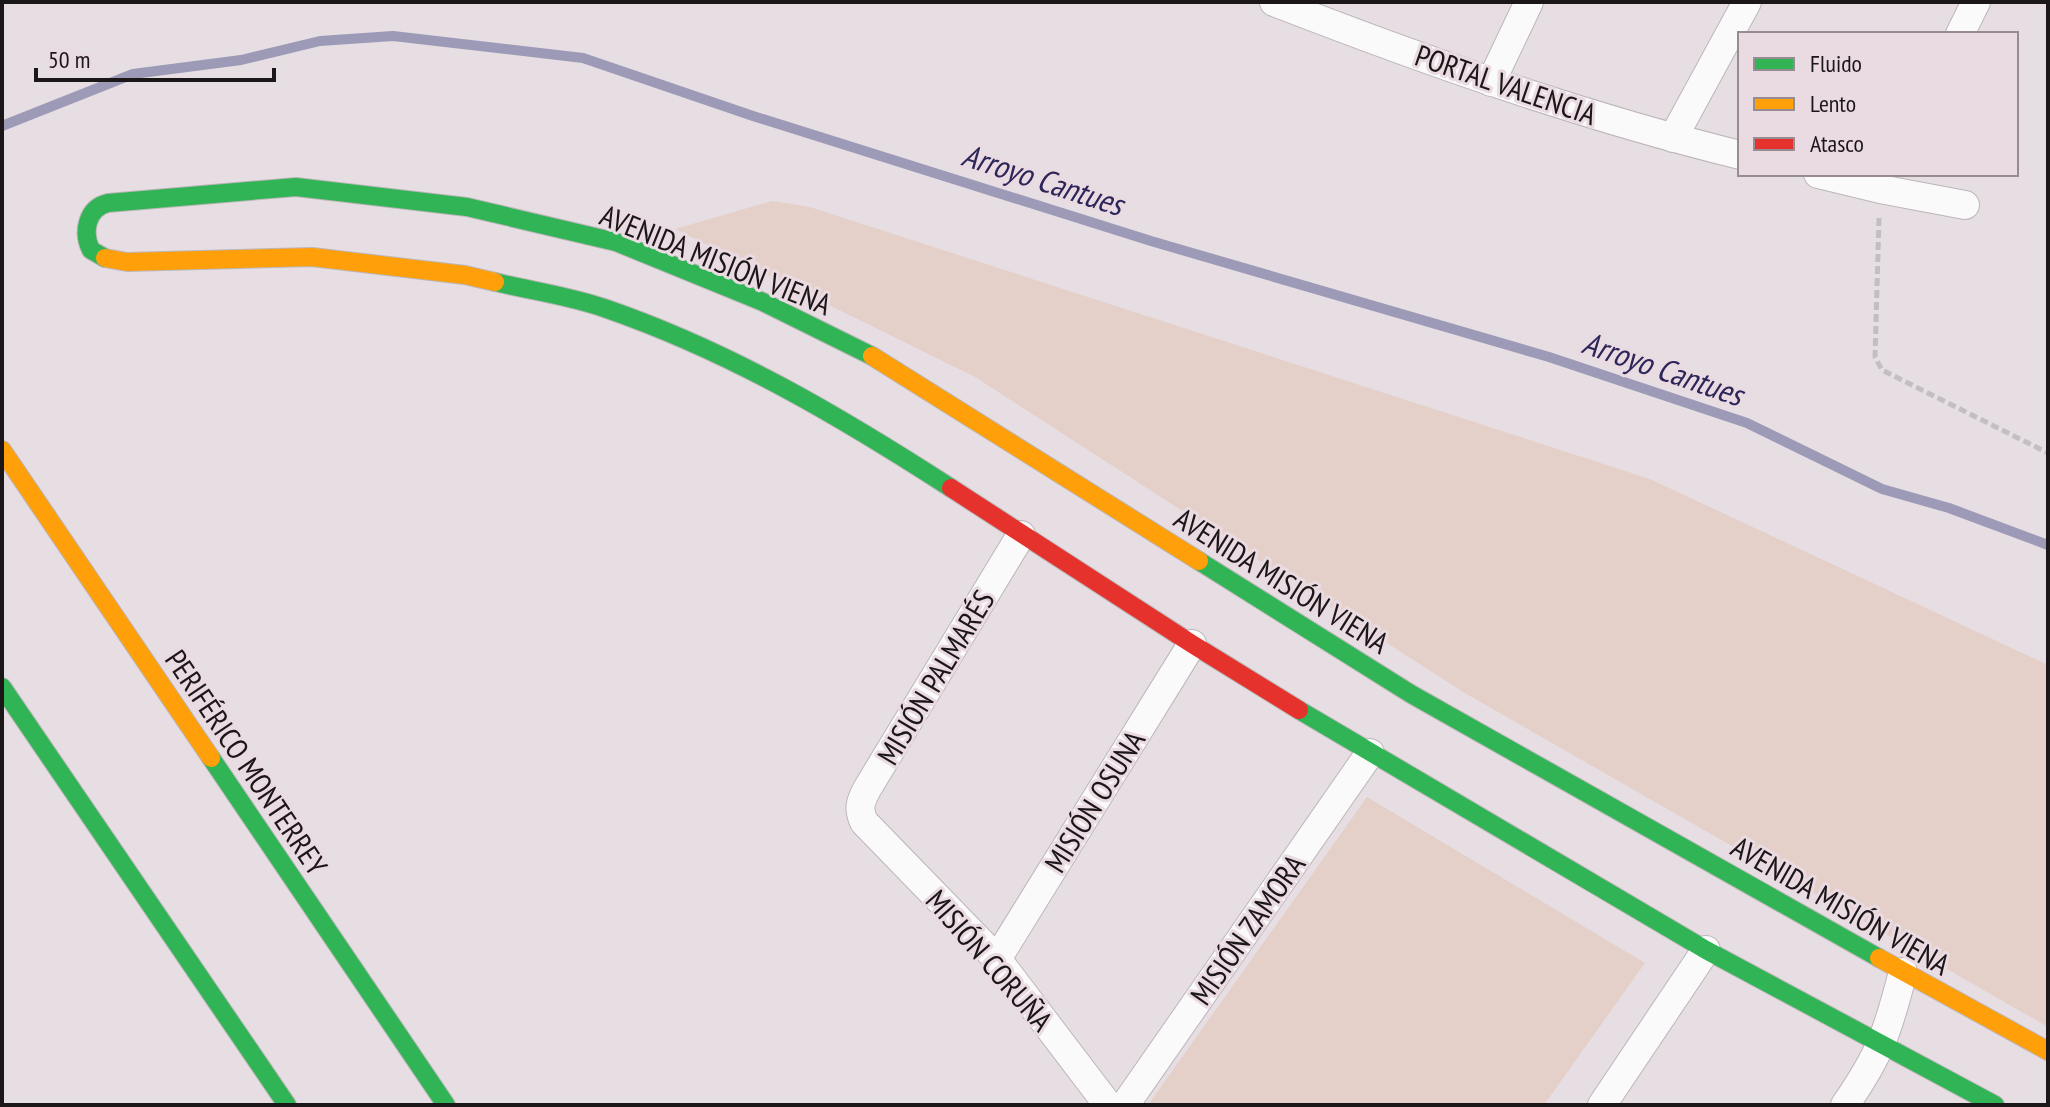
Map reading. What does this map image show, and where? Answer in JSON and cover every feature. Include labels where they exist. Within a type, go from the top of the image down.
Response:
[{"type":"main road","name":"AVENIDA MISIÓN VIENA","points":[[1995,1105],[1706,950],[1370,753],[1192,644],[865,432],[739,362],[605,308],[465,275],[312,257],[127,262],[105,259],[91,250],[86,234],[88,218],[100,206],[120,202],[296,187],[467,207],[616,242],[763,302],[874,357],[1411,694],[2048,1051]]},
{"type":"main road","name":"PERIFÉRICO MONTERREY","points":[[2,450],[446,1105]]},
{"type":"main road","points":[[2,687],[287,1105]]},
{"type":"street","points":[[1491,82],[1529,2]]},
{"type":"street","points":[[1673,138],[1747,2]]},
{"type":"street","points":[[1961,32],[1976,2]]},
{"type":"street","name":"PORTAL VALENCIA","points":[[1283,3],[1491,82],[1673,138],[1738,154]]},
{"type":"street","points":[[1834,176],[1884,182],[1965,205]]},
{"type":"street","name":"MISIÓN PALMARÉS","points":[[864,822],[860,803],[867,789],[1021,535]]},
{"type":"street","name":"MISIÓN OSUNA","points":[[997,959],[1192,644]]},
{"type":"street","name":"MISIÓN ZAMORA","points":[[1125,1105],[1370,753]]},
{"type":"street","name":"MISIÓN CORUÑA","points":[[864,822],[997,959],[1108,1105]]},
{"type":"street","points":[[1602,1105],[1706,950]]},
{"type":"street","points":[[1845,1105],[1882,1045],[1903,972]]},
{"type":"path","points":[[1884,182],[1875,357],[1882,370],[2048,453]]},
{"type":"shaded area","points":[[772,201],[810,207],[1650,479],[2048,665],[2048,1027],[1463,692],[975,377],[675,229]]},
{"type":"shaded area","points":[[1367,797],[1645,963],[1544,1105],[1148,1105]]},
{"type":"waterway","name":"Arroyo Cantues","points":[[2,126],[133,74],[241,60],[320,41],[393,36],[583,58],[753,116],[1151,241],[1549,357],[1747,423],[1882,489],[1949,508],[2048,545]]},
{"type":"traffic: fast","points":[[105,258],[91,250],[87,229],[95,210],[108,203],[296,187],[467,207],[616,242],[763,302],[872,356]]},
{"type":"traffic: fast","points":[[495,282],[593,304],[698,345],[827,412],[951,488]]},
{"type":"traffic: fast","points":[[1199,561],[1411,694],[1879,958]]},
{"type":"traffic: fast","points":[[2,687],[287,1105]]},
{"type":"traffic: fast","points":[[1299,710],[1706,950],[1995,1105]]},
{"type":"traffic: fast","points":[[211,758],[446,1105]]},
{"type":"traffic: slow","points":[[105,258],[127,262],[312,257],[465,275],[495,282]]},
{"type":"traffic: slow","points":[[872,356],[1199,561]]},
{"type":"traffic: slow","points":[[2,450],[211,758]]},
{"type":"traffic: slow","points":[[1879,958],[2048,1051]]},
{"type":"traffic: jam","points":[[951,488],[1299,710]]}]
